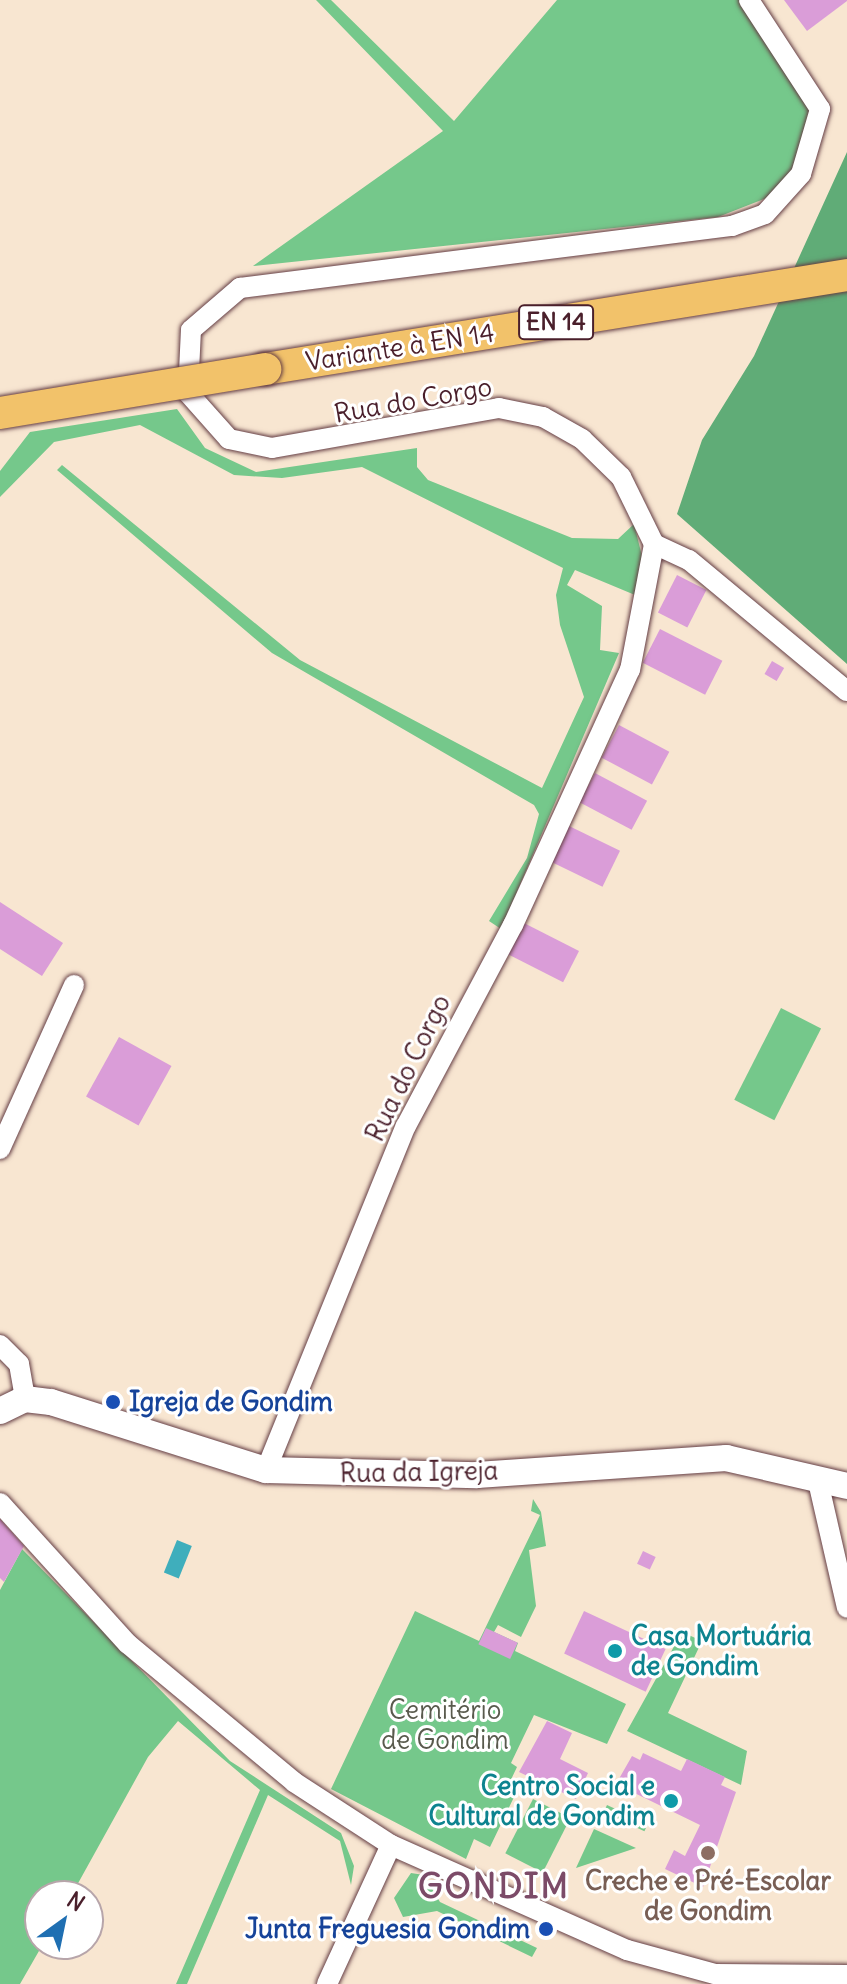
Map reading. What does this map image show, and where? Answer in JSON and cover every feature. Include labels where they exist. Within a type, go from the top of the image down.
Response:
[{"type":"main road","name":"Variante à EN 14","points":[[0,413],[847,275]]},
{"type":"street","name":"Rua do Corgo","points":[[266,1470],[406,1126],[513,925],[630,670],[654,544],[647,518],[614,469],[543,417],[499,408],[272,448],[229,439],[202,413],[188,393],[186,351],[202,314],[240,288],[732,226],[765,214],[801,174],[820,109],[749,0]]},
{"type":"street","points":[[654,544],[689,560],[847,691]]},
{"type":"street","points":[[0,1149],[74,985]]},
{"type":"street","points":[[0,1345],[19,1364],[25,1399],[0,1411]]},
{"type":"street","name":"Rua da Igreja","points":[[25,1399],[266,1470],[477,1475],[726,1458],[847,1486]]},
{"type":"street","points":[[817,1477],[847,1608]]},
{"type":"street","points":[[0,1503],[128,1644],[294,1782],[391,1845],[627,1950],[715,1974],[847,1975]]},
{"type":"street","points":[[327,1984],[391,1845]]},
{"type":"green space","points":[[316,0],[331,0],[454,121],[557,0],[742,0],[811,108],[803,159],[769,197],[718,217],[253,266],[443,131]]},
{"type":"green space","points":[[847,152],[847,664],[677,514],[702,440],[754,356]]},
{"type":"green space","points":[[177,409],[205,448],[256,472],[417,448],[417,467],[428,480],[572,538],[618,539],[634,524],[642,556],[635,595],[575,570],[567,585],[602,606],[600,650],[619,653],[501,929],[489,921],[527,858],[539,814],[534,805],[272,653],[57,470],[62,465],[300,660],[542,788],[584,697],[560,625],[556,595],[563,568],[362,467],[282,478],[234,475],[140,425],[54,442],[0,497],[0,471],[30,432]]},
{"type":"green space","points":[[781,1008],[821,1028],[774,1120],[734,1100]]},
{"type":"green space","name":"Cemitério de Gondim","points":[[533,1499],[541,1512],[546,1546],[529,1550],[536,1606],[521,1637],[498,1625],[494,1632],[518,1643],[515,1651],[626,1704],[607,1744],[534,1715],[511,1763],[517,1767],[507,1788],[516,1793],[490,1847],[474,1839],[466,1859],[331,1789],[415,1611],[479,1641],[540,1515],[531,1511]]},
{"type":"green space","points":[[22,1549],[230,1761],[341,1833],[354,1866],[351,1885],[340,1841],[268,1795],[187,1984],[176,1984],[260,1790],[178,1721],[148,1757],[80,1880],[24,1880],[24,1960],[34,1960],[20,1984],[0,1984],[0,1590]]},
{"type":"green space","points":[[682,1632],[702,1641],[668,1713],[747,1751],[741,1785],[627,1731]]},
{"type":"green space","points":[[533,1799],[570,1818],[543,1872],[505,1853]]},
{"type":"green space","points":[[607,1805],[648,1824],[644,1831],[604,1812]]},
{"type":"green space","points":[[594,1829],[636,1848],[576,1868]]},
{"type":"green space","points":[[411,1873],[424,1875],[440,1902],[537,1948],[532,1957],[437,1911],[403,1917],[394,1898]]},
{"type":"water","points":[[177,1540],[192,1546],[179,1578],[164,1572]]},
{"type":"building","points":[[784,0],[847,0],[847,1],[807,31]]},
{"type":"building","points":[[677,575],[706,590],[687,627],[658,612]]},
{"type":"building","points":[[660,629],[722,661],[705,695],[643,663]]},
{"type":"building","points":[[772,661],[784,668],[777,681],[764,674]]},
{"type":"building","points":[[619,725],[669,752],[652,784],[602,758]]},
{"type":"building","points":[[595,773],[647,801],[632,830],[580,802]]},
{"type":"building","points":[[567,825],[620,851],[602,887],[549,861]]},
{"type":"building","points":[[0,902],[63,943],[42,976],[0,949]]},
{"type":"building","points":[[522,922],[579,951],[563,982],[506,953]]},
{"type":"building","points":[[119,1037],[171,1066],[139,1126],[86,1096]]},
{"type":"building","points":[[0,1519],[24,1546],[4,1582],[0,1578]]},
{"type":"building","points":[[643,1551],[656,1557],[650,1570],[637,1564]]},
{"type":"building","name":"Casa Mortuária de Gondim","points":[[584,1611],[666,1649],[646,1692],[564,1654]]},
{"type":"building","points":[[486,1628],[518,1643],[510,1659],[478,1644]]},
{"type":"building","points":[[547,1721],[572,1733],[560,1759],[588,1773],[576,1799],[519,1772]]},
{"type":"building","points":[[643,1753],[681,1771],[687,1759],[725,1777],[721,1785],[736,1792],[703,1887],[665,1869],[674,1850],[685,1856],[700,1825],[616,1784],[632,1756],[640,1760]]},
{"type":"place","name":"Igreja de Gondim","points":[[113,1402]]},
{"type":"place","name":"Casa Mortuária de Gondim","points":[[615,1651]]},
{"type":"place","name":"Centro Social e Cultural de Gondim","points":[[671,1801]]},
{"type":"place","name":"Creche e Pré-Escolar de Gondim","points":[[708,1853]]},
{"type":"place","name":"Junta Freguesia Gondim","points":[[546,1929]]},
{"type":"district","name":"GONDIM","points":[[494,1886]]}]
